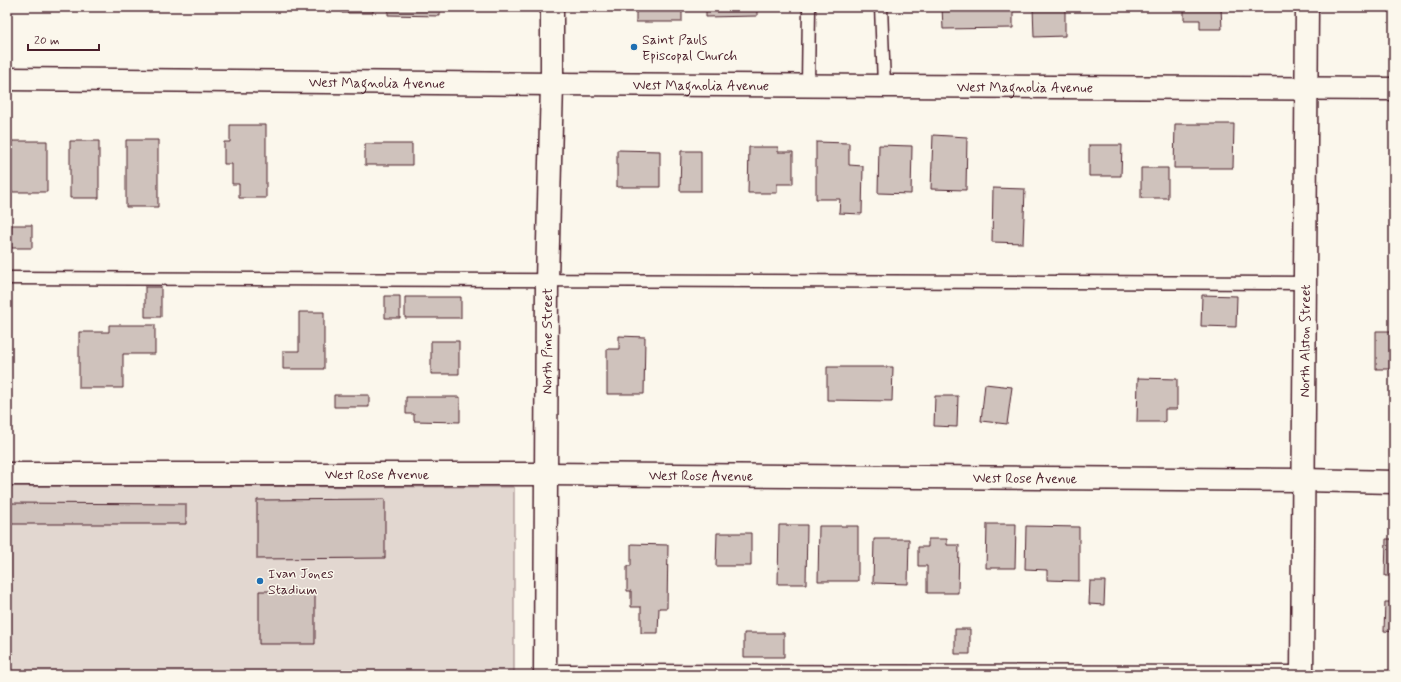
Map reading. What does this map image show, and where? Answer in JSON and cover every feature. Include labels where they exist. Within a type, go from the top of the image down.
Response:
[{"type":"street","name":"North Pine Street","points":[[545,673],[547,281],[552,84],[552,7]]},
{"type":"street","name":"North Alston Street","points":[[1302,674],[1307,7]]},
{"type":"street","name":"West Magnolia Avenue","points":[[7,79],[552,84],[1307,87],[1394,89]]},
{"type":"street","name":"West Rose Avenue","points":[[7,474],[546,474],[1394,482]]},
{"type":"lane","points":[[808,85],[809,7]]},
{"type":"lane","points":[[881,7],[884,85]]},
{"type":"lane","points":[[7,278],[1306,283]]},
{"type":"lane","points":[[545,673],[1302,674]]},
{"type":"shaded area","name":"Ivan Jones Stadium","points":[[7,486],[514,487],[514,675],[7,675]]},
{"type":"building","points":[[287,7],[320,7],[320,9],[287,9]]},
{"type":"building","points":[[342,7],[373,7],[373,13],[342,13]]},
{"type":"building","points":[[388,7],[440,7],[440,16],[388,15]]},
{"type":"building","points":[[636,7],[682,7],[682,22],[636,22]]},
{"type":"building","points":[[706,7],[757,7],[757,16],[706,17]]},
{"type":"building","points":[[942,7],[1013,7],[1013,28],[943,29]]},
{"type":"building","points":[[1033,7],[1065,7],[1065,36],[1034,37]]},
{"type":"building","points":[[1184,7],[1221,7],[1222,29],[1200,29],[1200,20],[1184,20]]},
{"type":"building","points":[[1175,124],[1234,124],[1233,168],[1174,168]]},
{"type":"building","points":[[230,125],[266,125],[266,198],[239,198],[239,184],[232,184],[232,164],[224,164],[224,142],[230,142]]},
{"type":"building","points":[[933,135],[967,137],[966,190],[931,189]]},
{"type":"building","points":[[126,140],[158,140],[158,207],[126,207]]},
{"type":"building","points":[[11,141],[47,141],[47,192],[11,192]]},
{"type":"building","points":[[70,141],[99,141],[99,198],[70,198]]},
{"type":"building","points":[[816,142],[849,143],[849,165],[863,166],[862,214],[839,213],[840,199],[816,199]]},
{"type":"building","points":[[365,144],[412,144],[412,165],[365,165]]},
{"type":"building","points":[[879,145],[912,146],[911,194],[878,193]]},
{"type":"building","points":[[1089,145],[1122,145],[1121,176],[1089,176]]},
{"type":"building","points":[[749,147],[778,147],[778,152],[793,152],[793,184],[777,184],[777,193],[748,193]]},
{"type":"building","points":[[617,150],[660,151],[660,187],[617,187]]},
{"type":"building","points":[[681,151],[701,151],[701,191],[680,191]]},
{"type":"building","points":[[1141,168],[1168,168],[1168,198],[1141,198]]},
{"type":"building","points":[[993,188],[1025,189],[1023,243],[992,242]]},
{"type":"building","points":[[11,225],[32,225],[32,248],[11,248]]},
{"type":"building","points":[[145,287],[161,287],[161,317],[145,317]]},
{"type":"building","points":[[1202,295],[1237,296],[1236,327],[1201,326]]},
{"type":"building","points":[[385,296],[400,296],[400,318],[385,318]]},
{"type":"building","points":[[405,297],[461,297],[461,318],[405,318]]},
{"type":"building","points":[[299,312],[324,312],[324,369],[283,369],[283,351],[299,351]]},
{"type":"building","points":[[109,325],[155,325],[155,354],[123,354],[123,388],[79,388],[79,332],[109,332]]},
{"type":"building","points":[[1376,331],[1394,331],[1394,369],[1376,369]]},
{"type":"building","points":[[619,336],[645,337],[644,394],[607,394],[607,349],[619,349]]},
{"type":"building","points":[[431,341],[459,341],[459,374],[431,374]]},
{"type":"building","points":[[827,367],[893,367],[892,401],[827,400]]},
{"type":"building","points":[[1138,378],[1177,379],[1177,409],[1165,409],[1165,422],[1137,422]]},
{"type":"building","points":[[985,384],[1012,387],[1007,424],[981,421]]},
{"type":"building","points":[[334,395],[369,395],[369,407],[334,407]]},
{"type":"building","points":[[935,396],[958,396],[957,427],[934,426]]},
{"type":"building","points":[[406,397],[460,397],[460,422],[414,421],[414,414],[406,414]]},
{"type":"building","points":[[385,499],[385,558],[257,559],[257,500]]},
{"type":"building","points":[[7,503],[186,504],[186,524],[7,524]]},
{"type":"building","points":[[987,524],[1016,524],[1015,568],[986,568]]},
{"type":"building","points":[[779,525],[807,525],[806,584],[778,584]]},
{"type":"building","points":[[819,526],[858,526],[858,581],[818,581]]},
{"type":"building","points":[[1026,526],[1079,527],[1079,581],[1047,580],[1047,570],[1025,569]]},
{"type":"building","points":[[717,533],[751,533],[751,566],[716,566]]},
{"type":"building","points":[[874,539],[909,539],[908,584],[873,583]]},
{"type":"building","points":[[928,539],[947,539],[947,545],[959,545],[958,593],[927,593],[927,566],[918,566],[918,547],[928,547]]},
{"type":"building","points":[[1386,539],[1394,539],[1394,576],[1385,576]]},
{"type":"building","points":[[631,544],[668,545],[667,608],[659,608],[658,633],[641,633],[641,607],[631,607],[631,591],[627,591],[627,566],[631,566]]},
{"type":"building","points":[[1090,581],[1105,581],[1104,605],[1089,604]]},
{"type":"building","points":[[259,591],[315,591],[315,644],[259,644]]},
{"type":"building","points":[[1385,602],[1394,602],[1394,632],[1384,631]]},
{"type":"building","points":[[955,629],[970,629],[970,654],[955,654]]},
{"type":"building","points":[[744,633],[784,633],[784,657],[744,657]]},
{"type":"place","name":"Saint Pauls Episcopal Church","points":[[634,47]]},
{"type":"place","name":"Ivan Jones Stadium","points":[[260,581]]}]
